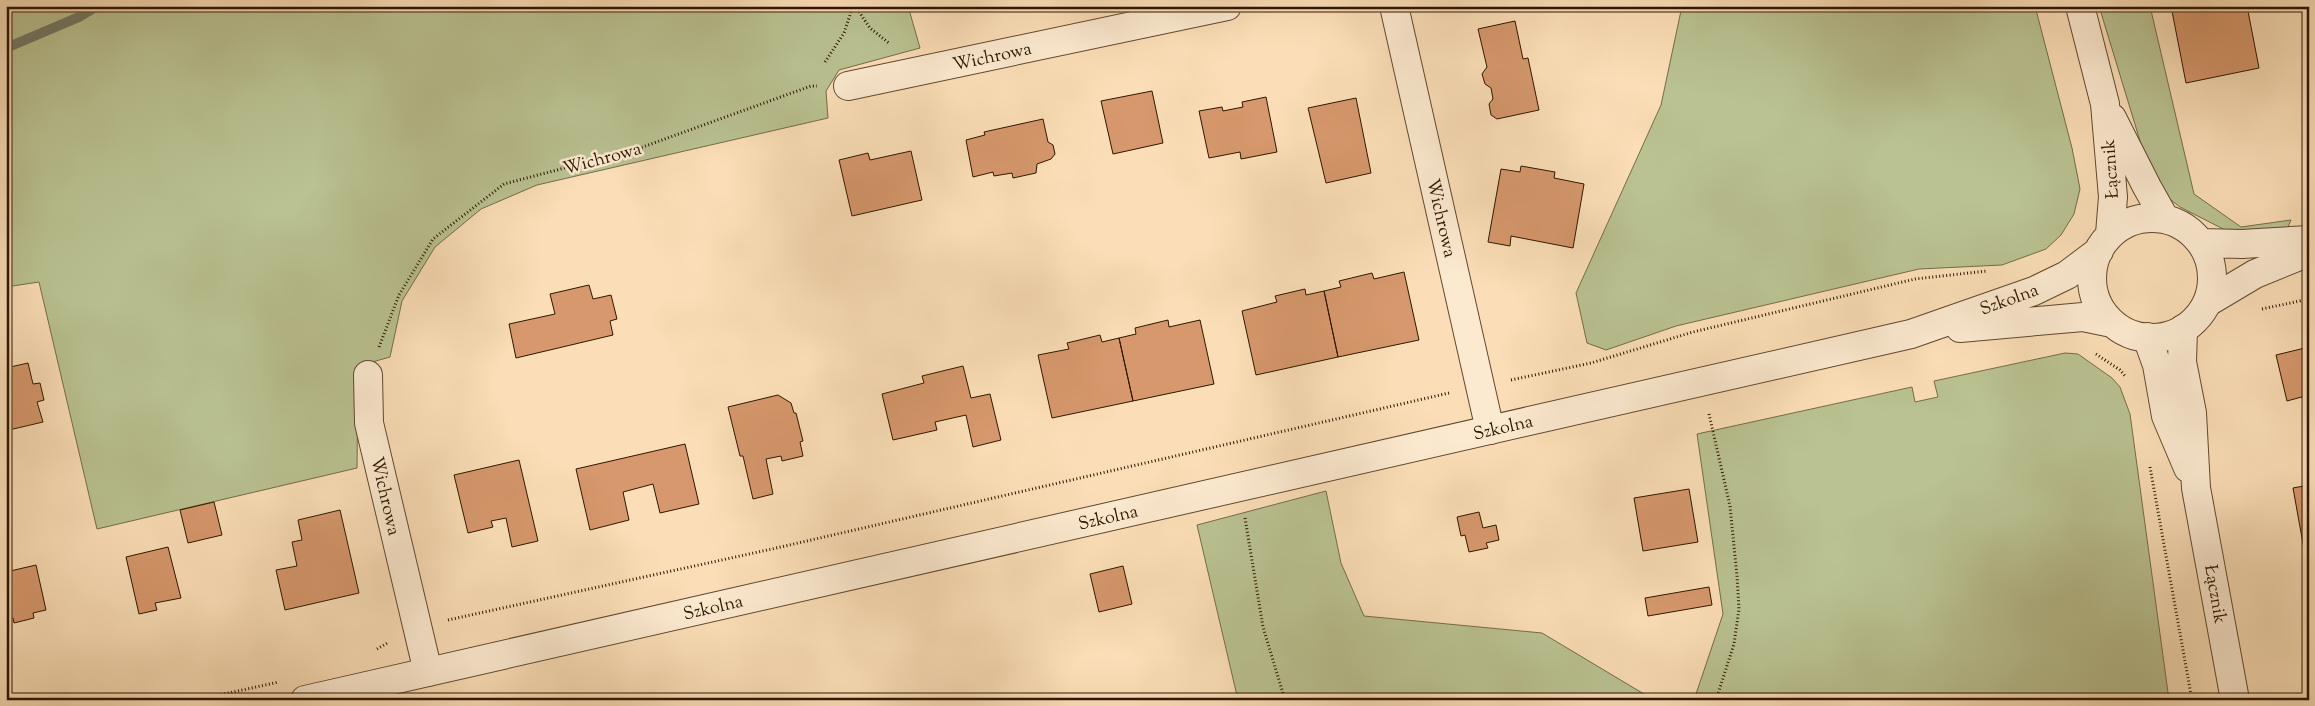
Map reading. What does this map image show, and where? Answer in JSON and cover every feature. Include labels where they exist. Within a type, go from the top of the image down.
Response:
[{"type":"street","name":"Wichrowa","points":[[848,86],[1227,6]]},
{"type":"street","name":"Wichrowa","points":[[1394,6],[1490,430]]},
{"type":"street","name":"Łącznik","points":[[2080,6],[2105,104],[2113,197],[2104,242]]},
{"type":"street","name":"Łącznik","points":[[2105,104],[2146,187],[2165,219]]},
{"type":"street","points":[[2208,302],[2212,283],[2211,264],[2202,243],[2186,227],[2165,219],[2142,218],[2127,223],[2104,242],[2092,270],[2093,290],[2100,308],[2112,323],[2128,333],[2147,338],[2166,336],[2183,330],[2197,317],[2208,302],[2255,274],[2309,252]]},
{"type":"street","points":[[2202,243],[2242,244],[2309,240]]},
{"type":"street","name":"Szkolna","points":[[305,700],[1911,334],[2034,291],[2068,275],[2104,242]]},
{"type":"street","name":"Szkolna","points":[[1911,334],[2083,317],[2112,323]]},
{"type":"street","name":"Łącznik","points":[[2183,330],[2182,362],[2192,413],[2196,488],[2235,700]]},
{"type":"street","name":"Łącznik","points":[[2147,338],[2157,365],[2166,416],[2196,488]]},
{"type":"street","name":"Wichrowa","points":[[368,376],[369,423],[428,672]]},
{"type":"path","points":[[823,66],[844,33],[854,6]]},
{"type":"path","points":[[854,6],[870,28],[896,48],[916,72]]},
{"type":"path","points":[[811,86],[815,79]]},
{"type":"path","name":"Wichrowa","points":[[368,376],[399,295],[433,240],[504,184],[640,148],[811,86],[848,86]]},
{"type":"path","points":[[376,649],[418,627],[772,549],[1480,386],[1591,363],[1694,332],[1915,279],[1990,271]]},
{"type":"path","points":[[2256,311],[2309,299]]},
{"type":"path","points":[[2089,349],[2120,370],[2128,381]]},
{"type":"path","points":[[1716,445],[1730,506],[1738,576],[1739,610],[1734,644],[1716,700]]},
{"type":"path","points":[[2149,461],[2192,700]]},
{"type":"path","points":[[1241,487],[1250,559],[1264,627],[1285,700]]},
{"type":"path","points":[[197,700],[284,680]]},
{"type":"green space","points":[[6,6],[908,6],[920,48],[839,70],[826,91],[828,118],[537,185],[481,209],[435,247],[402,301],[390,357],[358,366],[357,468],[97,529],[39,282],[6,287]]},
{"type":"green space","points":[[1682,6],[2035,6],[2072,148],[2080,189],[2074,214],[2061,235],[2046,249],[2002,265],[1919,269],[1676,326],[1606,350],[1587,343],[1576,293],[1661,105]]},
{"type":"green space","points":[[2099,6],[2150,6],[2194,194],[2241,227],[2291,220],[2287,229],[2233,234],[2180,207],[2162,193],[2151,177]]},
{"type":"green space","points":[[2065,353],[2078,354],[2112,378],[2120,387],[2130,414],[2169,700],[1694,700],[1723,614],[1697,434],[1912,387],[1915,402],[1938,397],[1934,381]]},
{"type":"green space","points":[[1326,491],[1341,563],[1364,616],[1542,633],[1654,700],[1238,700],[1197,525]]},
{"type":"building","points":[[2171,6],[2247,6],[2259,68],[2186,83]]},
{"type":"building","points":[[1515,21],[1523,59],[1528,58],[1539,110],[1497,119],[1491,115],[1489,104],[1493,99],[1491,88],[1485,84],[1482,74],[1487,67],[1478,29]]},
{"type":"building","points":[[1152,91],[1163,143],[1113,154],[1101,101]]},
{"type":"building","points":[[1266,97],[1277,152],[1241,159],[1240,152],[1209,158],[1199,111],[1222,107],[1223,111],[1243,107],[1242,102]]},
{"type":"building","points":[[1356,98],[1371,173],[1326,183],[1308,108]]},
{"type":"building","points":[[1043,119],[1048,142],[1053,145],[1055,154],[1051,159],[1037,164],[1036,173],[1013,178],[1012,173],[994,176],[993,172],[973,177],[966,140],[985,135],[984,132]]},
{"type":"building","points":[[911,151],[922,200],[852,216],[839,160],[868,153],[870,160]]},
{"type":"building","points":[[1521,166],[1555,172],[1554,178],[1584,184],[1573,248],[1511,236],[1510,246],[1488,242],[1501,169],[1520,172]]},
{"type":"building","points":[[1404,272],[1419,340],[1338,357],[1324,291],[1341,287],[1339,281],[1372,273],[1374,279]]},
{"type":"building","points":[[589,285],[593,299],[611,295],[617,319],[610,321],[613,335],[516,358],[509,324],[555,314],[550,294]]},
{"type":"building","points":[[1305,289],[1306,295],[1324,291],[1338,357],[1256,375],[1242,311],[1277,302],[1275,296]]},
{"type":"building","points":[[1168,320],[1169,327],[1200,320],[1214,384],[1133,401],[1119,338],[1136,334],[1135,328]]},
{"type":"building","points":[[1100,335],[1102,342],[1119,338],[1133,401],[1052,418],[1038,355],[1069,349],[1067,343]]},
{"type":"building","points":[[2309,347],[2309,395],[2287,401],[2276,355]]},
{"type":"building","points":[[28,363],[33,384],[40,383],[44,400],[37,402],[43,422],[9,430],[6,429],[6,368]]},
{"type":"building","points":[[963,366],[971,398],[990,394],[1001,440],[973,447],[966,415],[935,422],[937,430],[893,440],[882,394],[924,383],[922,376]]},
{"type":"building","points":[[778,395],[791,403],[794,413],[796,413],[803,441],[800,442],[803,456],[782,461],[781,456],[766,459],[773,494],[753,499],[743,456],[740,456],[728,407]]},
{"type":"building","points":[[685,444],[699,504],[660,513],[653,484],[623,492],[629,520],[590,530],[576,469]]},
{"type":"building","points":[[519,460],[538,541],[512,547],[506,518],[491,521],[493,527],[468,533],[454,475]]},
{"type":"building","points":[[2309,485],[2309,577],[2293,488]]},
{"type":"building","points":[[1689,489],[1698,542],[1643,551],[1634,498]]},
{"type":"building","points":[[214,502],[222,535],[188,543],[180,510]]},
{"type":"building","points":[[340,510],[359,593],[285,610],[276,570],[297,566],[292,542],[302,540],[298,520]]},
{"type":"building","points":[[1479,512],[1483,528],[1496,525],[1499,540],[1486,543],[1488,548],[1469,552],[1465,535],[1461,536],[1457,517]]},
{"type":"building","points":[[168,547],[181,598],[155,603],[157,610],[139,614],[126,557]]},
{"type":"building","points":[[36,565],[46,610],[33,613],[34,618],[14,623],[13,618],[6,620],[6,572]]},
{"type":"building","points":[[1123,566],[1132,604],[1099,612],[1090,574]]},
{"type":"building","points":[[1709,587],[1712,605],[1648,616],[1645,598]]},
{"type":"waterway","points":[[6,48],[79,17],[97,6]]}]
